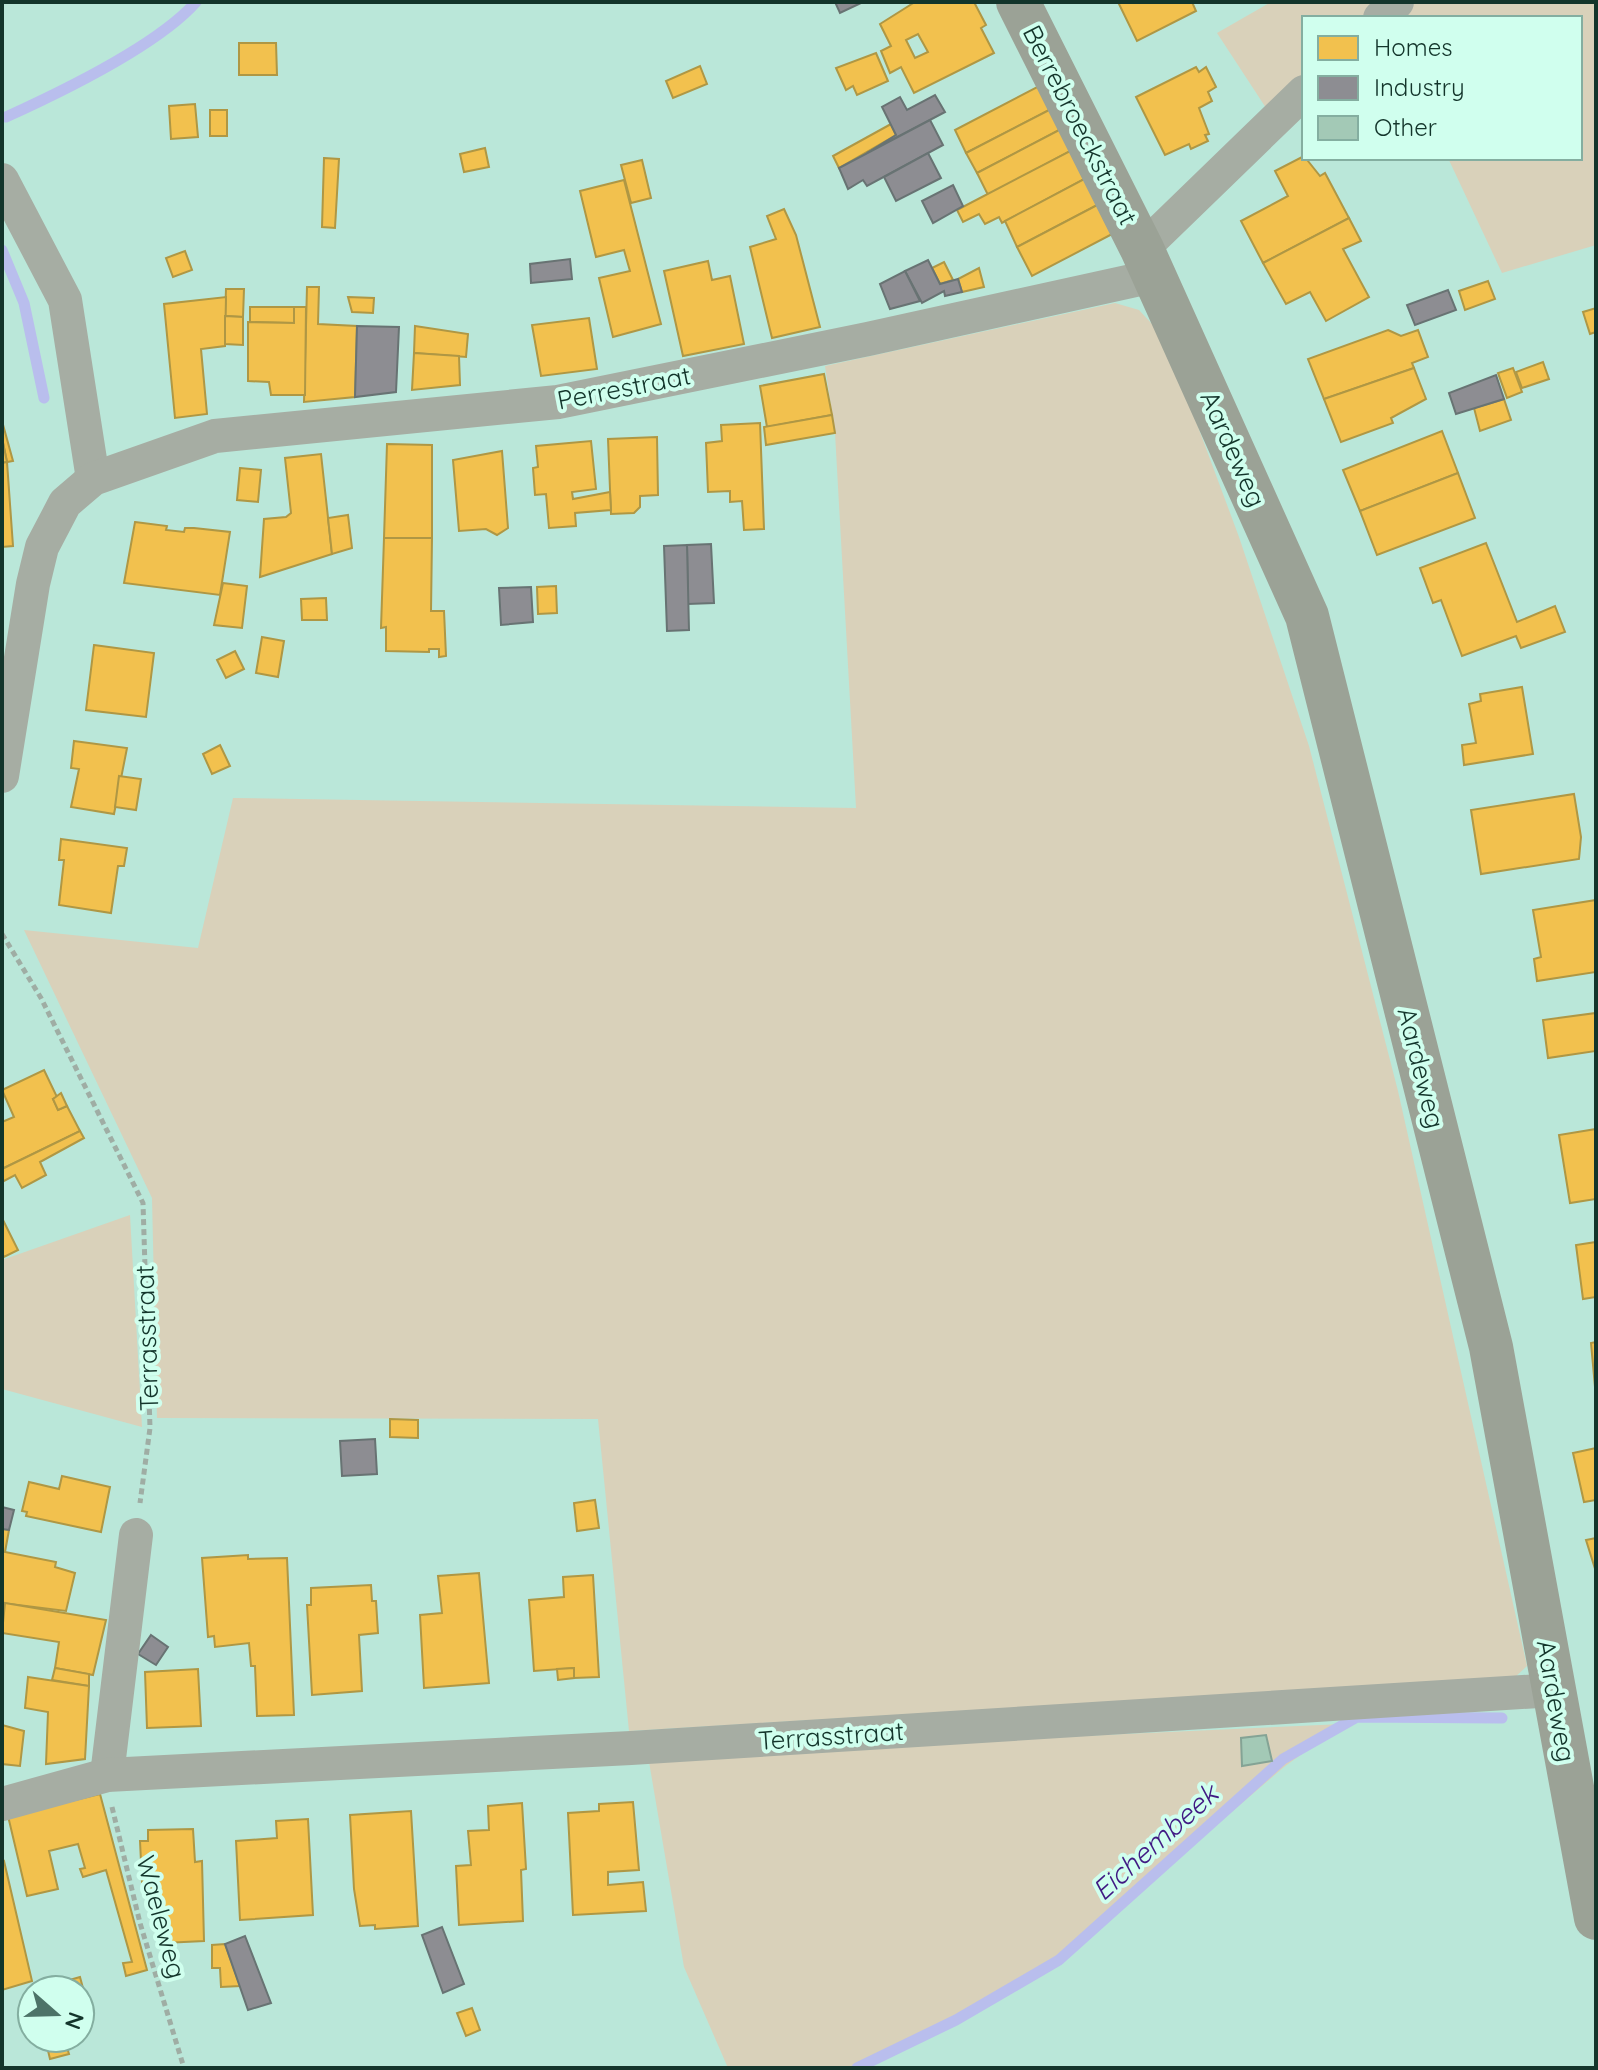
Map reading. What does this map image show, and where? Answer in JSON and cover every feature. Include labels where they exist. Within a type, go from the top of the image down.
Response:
[{"type":"street","name":"Berrebroeckstraat","points":[[1018,2],[1148,262]]},
{"type":"street","points":[[1382,16],[1397,2]]},
{"type":"street","points":[[1148,262],[1302,94]]},
{"type":"street","points":[[2,180],[65,300],[93,479],[65,503],[42,547],[33,584],[2,776]]},
{"type":"street","name":"Perrestraat","points":[[93,479],[215,436],[558,402],[868,339],[1148,262]]},
{"type":"street","name":"Aardeweg","points":[[1148,262],[1307,616],[1491,1347],[1596,1918]]},
{"type":"street","points":[[107,1775],[136,1535]]},
{"type":"street","name":"Terrasstraat","points":[[2,1804],[107,1775],[631,1748],[1555,1690]]},
{"type":"path","name":"Terrasstraat","points":[[2,934],[41,998],[143,1203],[150,1428],[136,1535]]},
{"type":"path","name":"Waeleweg","points":[[107,1775],[108,1793],[140,1923],[184,2068]]},
{"type":"shaded area","points":[[1271,2],[1385,2],[1370,16],[1302,16],[1302,80],[1268,111],[1217,33]]},
{"type":"shaded area","points":[[1415,2],[1596,2],[1596,245],[1502,273],[1449,160],[1582,160],[1582,16],[1400,16]]},
{"type":"shaded area","points":[[1115,303],[1139,310],[1165,338],[1239,537],[1309,746],[1398,1091],[1527,1666],[1514,1678],[629,1731],[598,1419],[157,1418],[152,1198],[24,930],[198,948],[233,798],[856,808],[835,433],[825,366]]},
{"type":"shaded area","points":[[130,1215],[142,1427],[2,1389],[2,1260]]},
{"type":"shaded area","points":[[1343,1724],[1284,1767],[1059,1960],[956,2020],[857,2068],[728,2068],[684,1967],[648,1756]]},
{"type":"building: Homes","points":[[915,2],[974,2],[986,25],[981,28],[994,53],[914,93],[901,67],[890,73],[881,51],[891,46],[880,24]],"holes":[[[918,34],[928,52],[915,58],[906,40]]]},
{"type":"building: Homes","points":[[1118,2],[1192,2],[1196,11],[1137,41]]},
{"type":"building: Homes","points":[[239,43],[276,43],[277,75],[239,75]]},
{"type":"building: Homes","points":[[876,53],[888,81],[857,95],[853,86],[846,90],[836,68]]},
{"type":"building: Homes","points":[[700,66],[707,84],[673,98],[666,81]]},
{"type":"building: Homes","points":[[1196,67],[1199,72],[1206,67],[1216,87],[1208,92],[1212,101],[1199,108],[1209,134],[1205,135],[1208,141],[1191,149],[1189,144],[1165,155],[1136,97]]},
{"type":"building: Homes","points":[[1041,85],[1053,108],[966,153],[955,130]]},
{"type":"building: Homes","points":[[195,104],[198,137],[171,139],[169,106]]},
{"type":"building: Homes","points":[[1053,108],[1063,128],[977,173],[966,153]]},
{"type":"building: Homes","points":[[210,110],[227,110],[227,136],[210,136]]},
{"type":"building: Homes","points":[[891,124],[896,135],[839,168],[833,156]]},
{"type":"building: Homes","points":[[1063,128],[1074,149],[988,195],[977,173]]},
{"type":"building: Homes","points":[[485,148],[489,167],[464,172],[460,154]]},
{"type":"building: Homes","points":[[1074,149],[1088,177],[1002,223],[999,217],[985,224],[979,214],[963,222],[957,210]]},
{"type":"building: Homes","points":[[1302,157],[1302,160],[1307,160],[1320,176],[1325,173],[1349,218],[1263,263],[1241,221],[1288,196],[1275,171]]},
{"type":"building: Homes","points":[[324,158],[339,159],[335,228],[322,227]]},
{"type":"building: Homes","points":[[642,160],[651,198],[631,203],[621,165]]},
{"type":"building: Homes","points":[[1088,177],[1101,203],[1017,247],[1005,221]]},
{"type":"building: Homes","points":[[624,180],[661,324],[613,337],[599,278],[630,271],[624,250],[596,257],[580,191]]},
{"type":"building: Homes","points":[[1101,203],[1116,232],[1032,276],[1017,247]]},
{"type":"building: Homes","points":[[784,209],[796,235],[820,327],[772,338],[750,247],[776,239],[767,216]]},
{"type":"building: Homes","points":[[1349,218],[1361,241],[1343,249],[1369,297],[1326,321],[1310,292],[1286,304],[1263,263]]},
{"type":"building: Homes","points":[[185,251],[192,270],[173,277],[166,258]]},
{"type":"building: Homes","points":[[708,261],[712,280],[730,276],[744,344],[683,356],[664,271]]},
{"type":"building: Homes","points":[[944,262],[953,280],[940,284],[932,268]]},
{"type":"building: Homes","points":[[979,268],[984,287],[962,292],[958,279]]},
{"type":"building: Homes","points":[[1488,281],[1495,299],[1465,310],[1459,291]]},
{"type":"building: Homes","points":[[307,287],[319,287],[318,324],[357,326],[355,397],[304,402]]},
{"type":"building: Homes","points":[[226,289],[244,289],[243,317],[225,316]]},
{"type":"building: Homes","points":[[226,297],[225,346],[201,349],[207,414],[175,418],[164,304]]},
{"type":"building: Homes","points":[[348,297],[374,298],[373,313],[352,312]]},
{"type":"building: Homes","points":[[250,307],[294,307],[294,323],[250,322]]},
{"type":"building: Homes","points":[[294,307],[306,307],[305,395],[271,395],[269,382],[248,381],[248,322],[294,323]]},
{"type":"building: Homes","points":[[1596,308],[1596,332],[1590,334],[1583,312]]},
{"type":"building: Homes","points":[[225,316],[243,317],[243,345],[225,344]]},
{"type":"building: Homes","points":[[589,318],[597,369],[541,376],[532,325]]},
{"type":"building: Homes","points":[[415,326],[468,334],[466,357],[414,353]]},
{"type":"building: Homes","points":[[1388,330],[1401,336],[1418,330],[1428,357],[1412,363],[1414,368],[1324,399],[1308,359]]},
{"type":"building: Homes","points":[[414,353],[459,356],[460,385],[412,390]]},
{"type":"building: Homes","points":[[1543,362],[1549,379],[1522,388],[1516,372]]},
{"type":"building: Homes","points":[[1414,368],[1426,399],[1391,418],[1393,423],[1341,442],[1324,399]]},
{"type":"building: Homes","points":[[1513,368],[1522,392],[1507,398],[1498,373]]},
{"type":"building: Homes","points":[[824,374],[832,415],[767,427],[760,386]]},
{"type":"building: Homes","points":[[1504,399],[1511,420],[1480,431],[1474,408]]},
{"type":"building: Homes","points":[[832,415],[835,433],[766,445],[764,427]]},
{"type":"building: Homes","points":[[2,421],[13,461],[7,462]]},
{"type":"building: Homes","points":[[760,423],[764,529],[744,530],[742,501],[730,502],[730,491],[708,492],[706,443],[722,441],[721,425]]},
{"type":"building: Homes","points":[[1442,431],[1458,473],[1360,511],[1343,470]]},
{"type":"building: Homes","points":[[657,437],[658,495],[640,496],[640,507],[634,513],[611,514],[608,439]]},
{"type":"building: Homes","points":[[2,438],[7,462],[2,463]]},
{"type":"building: Homes","points":[[591,441],[596,489],[572,492],[573,499],[610,492],[611,510],[575,513],[576,526],[549,528],[546,494],[535,495],[533,468],[538,467],[536,446]]},
{"type":"building: Homes","points":[[387,444],[432,445],[432,538],[384,538]]},
{"type":"building: Homes","points":[[502,451],[508,528],[497,535],[486,529],[459,531],[453,460]]},
{"type":"building: Homes","points":[[321,454],[332,554],[260,577],[264,519],[286,517],[291,513],[285,458]]},
{"type":"building: Homes","points":[[7,462],[13,546],[2,547],[2,463]]},
{"type":"building: Homes","points":[[240,468],[261,470],[258,502],[237,500]]},
{"type":"building: Homes","points":[[1458,473],[1475,518],[1377,555],[1360,511]]},
{"type":"building: Homes","points":[[348,515],[352,548],[332,554],[328,518]]},
{"type":"building: Homes","points":[[135,522],[167,526],[166,530],[184,532],[185,528],[194,528],[230,532],[220,595],[124,583]]},
{"type":"building: Homes","points":[[384,538],[432,538],[431,611],[444,611],[446,656],[439,657],[439,649],[429,649],[429,652],[386,651],[386,627],[381,628]]},
{"type":"building: Homes","points":[[1486,543],[1517,622],[1555,606],[1565,632],[1521,648],[1516,636],[1462,656],[1441,600],[1433,603],[1420,568]]},
{"type":"building: Homes","points":[[223,583],[247,586],[242,628],[214,625]]},
{"type":"building: Homes","points":[[556,586],[557,613],[538,614],[537,587]]},
{"type":"building: Homes","points":[[326,598],[327,620],[302,620],[301,599]]},
{"type":"building: Homes","points":[[262,637],[284,641],[278,677],[256,673]]},
{"type":"building: Homes","points":[[94,645],[154,653],[146,717],[86,710]]},
{"type":"building: Homes","points":[[235,651],[244,669],[226,678],[217,660]]},
{"type":"building: Homes","points":[[1522,687],[1533,754],[1464,765],[1462,745],[1476,743],[1469,704],[1481,701],[1480,694]]},
{"type":"building: Homes","points":[[74,741],[127,748],[114,814],[71,807],[79,769],[71,768]]},
{"type":"building: Homes","points":[[220,745],[230,766],[212,774],[203,754]]},
{"type":"building: Homes","points":[[119,776],[141,779],[136,810],[115,807]]},
{"type":"building: Homes","points":[[1574,794],[1581,837],[1579,859],[1481,874],[1471,810]]},
{"type":"building: Homes","points":[[61,839],[127,848],[124,866],[118,866],[111,913],[59,905],[64,860],[59,860]]},
{"type":"building: Homes","points":[[1596,900],[1596,972],[1537,981],[1534,959],[1541,957],[1533,910]]},
{"type":"building: Homes","points":[[1596,1013],[1596,1051],[1548,1058],[1543,1020]]},
{"type":"building: Homes","points":[[44,1070],[57,1097],[53,1099],[58,1110],[67,1106],[80,1131],[2,1169],[2,1122],[14,1117],[2,1090]]},
{"type":"building: Homes","points":[[61,1093],[67,1106],[58,1110],[53,1099]]},
{"type":"building: Homes","points":[[1596,1129],[1596,1199],[1570,1203],[1559,1135]]},
{"type":"building: Homes","points":[[80,1131],[84,1138],[40,1162],[46,1175],[22,1188],[15,1175],[2,1182],[2,1169]]},
{"type":"building: Homes","points":[[2,1218],[18,1250],[4,1257],[2,1253]]},
{"type":"building: Homes","points":[[1596,1242],[1596,1297],[1583,1299],[1576,1245]]},
{"type":"building: Homes","points":[[1596,1342],[1596,1398],[1591,1343]]},
{"type":"building: Homes","points":[[390,1419],[418,1420],[418,1438],[390,1437]]},
{"type":"building: Homes","points":[[1596,1448],[1596,1500],[1584,1502],[1573,1453]]},
{"type":"building: Homes","points":[[62,1476],[110,1487],[101,1532],[26,1516],[27,1512],[22,1511],[29,1482],[59,1489]]},
{"type":"building: Homes","points":[[595,1500],[599,1528],[577,1531],[574,1503]]},
{"type":"building: Homes","points":[[2,1529],[9,1530],[5,1552],[56,1562],[55,1567],[75,1573],[66,1611],[2,1603]]},
{"type":"building: Homes","points":[[1596,1538],[1596,1572],[1586,1540]]},
{"type":"building: Homes","points":[[248,1555],[248,1559],[287,1558],[294,1715],[257,1716],[255,1666],[251,1666],[249,1643],[215,1647],[214,1636],[208,1637],[202,1558]]},
{"type":"building: Homes","points":[[479,1573],[489,1683],[424,1688],[420,1615],[442,1613],[438,1576]]},
{"type":"building: Homes","points":[[593,1575],[599,1677],[574,1678],[574,1668],[534,1671],[529,1600],[564,1597],[563,1577]]},
{"type":"building: Homes","points":[[371,1585],[372,1601],[376,1601],[378,1633],[359,1635],[362,1691],[312,1695],[307,1605],[311,1605],[311,1588]]},
{"type":"building: Homes","points":[[5,1603],[106,1620],[93,1675],[55,1668],[59,1642],[2,1633]]},
{"type":"building: Homes","points":[[55,1668],[89,1674],[89,1686],[52,1680]]},
{"type":"building: Homes","points":[[574,1668],[574,1678],[558,1680],[557,1669]]},
{"type":"building: Homes","points":[[198,1669],[201,1726],[147,1728],[145,1672]]},
{"type":"building: Homes","points":[[28,1677],[89,1686],[85,1759],[46,1764],[48,1712],[25,1708]]},
{"type":"building: Homes","points":[[2,1725],[24,1731],[20,1766],[2,1764]]},
{"type":"building: Homes","points":[[100,1794],[147,1970],[126,1976],[123,1963],[132,1962],[106,1870],[83,1877],[80,1869],[85,1868],[78,1844],[49,1851],[58,1889],[27,1896],[8,1816]]},
{"type":"building: Homes","points":[[633,1802],[639,1870],[608,1872],[608,1885],[643,1882],[646,1911],[573,1915],[568,1813],[599,1811],[599,1804]]},
{"type":"building: Homes","points":[[522,1803],[526,1869],[521,1870],[523,1921],[459,1925],[456,1866],[471,1865],[468,1831],[489,1830],[488,1806]]},
{"type":"building: Homes","points":[[411,1811],[418,1926],[375,1929],[375,1925],[360,1926],[354,1889],[350,1815]]},
{"type":"building: Homes","points":[[308,1819],[313,1915],[240,1920],[236,1841],[277,1838],[276,1821]]},
{"type":"building: Homes","points":[[193,1829],[195,1862],[202,1861],[204,1941],[164,1943],[160,1895],[152,1897],[151,1881],[142,1882],[140,1841],[148,1841],[148,1830]]},
{"type":"building: Homes","points":[[2,1862],[30,1974],[16,1974],[16,1986],[2,1990]]},
{"type":"building: Homes","points":[[225,1944],[240,1986],[221,1987],[220,1968],[212,1968],[212,1945]]},
{"type":"building: Homes","points":[[472,2008],[480,2030],[466,2036],[457,2013]]},
{"type":"building: Homes","points":[[49,2054],[69,2054],[50,2059]]},
{"type":"building: Industry","points":[[835,2],[863,2],[840,13]]},
{"type":"building: Industry","points":[[935,95],[945,112],[867,153],[896,135],[882,107],[900,97],[907,110]]},
{"type":"building: Industry","points":[[930,120],[943,145],[867,186],[863,180],[848,189],[839,168]]},
{"type":"building: Industry","points":[[928,153],[941,178],[896,201],[884,177]]},
{"type":"building: Industry","points":[[953,185],[963,206],[933,223],[922,201]]},
{"type":"building: Industry","points":[[570,259],[572,279],[531,283],[530,264]]},
{"type":"building: Industry","points":[[928,260],[940,284],[958,279],[962,292],[945,296],[944,291],[922,303],[905,271]]},
{"type":"building: Industry","points":[[905,271],[920,301],[890,309],[880,284]]},
{"type":"building: Industry","points":[[1448,290],[1456,310],[1415,325],[1407,305]]},
{"type":"building: Industry","points":[[357,326],[399,327],[396,392],[355,397]]},
{"type":"building: Industry","points":[[1496,375],[1504,399],[1456,414],[1449,393]]},
{"type":"building: Industry","points":[[711,544],[714,603],[688,604],[687,545]]},
{"type":"building: Industry","points":[[687,545],[689,630],[667,631],[664,546]]},
{"type":"building: Industry","points":[[531,587],[533,622],[501,625],[499,588]]},
{"type":"building: Industry","points":[[375,1439],[377,1474],[342,1476],[340,1441]]},
{"type":"building: Industry","points":[[2,1507],[14,1510],[9,1530],[2,1529]]},
{"type":"building: Industry","points":[[151,1635],[168,1647],[156,1665],[138,1654]]},
{"type":"building: Industry","points":[[442,1927],[464,1984],[443,1993],[422,1935]]},
{"type":"building: Industry","points":[[245,1936],[271,2003],[248,2010],[225,1944]]},
{"type":"building: Other","points":[[1266,1735],[1272,1761],[1242,1766],[1241,1738]]},
{"type":"waterway","points":[[6,117],[133,51],[179,19],[196,2]]},
{"type":"waterway","points":[[2,250],[24,303],[44,398]]},
{"type":"waterway","name":"Eichembeek","points":[[857,2068],[956,2020],[1059,1960],[1283,1759],[1357,1717],[1502,1718]]}]
